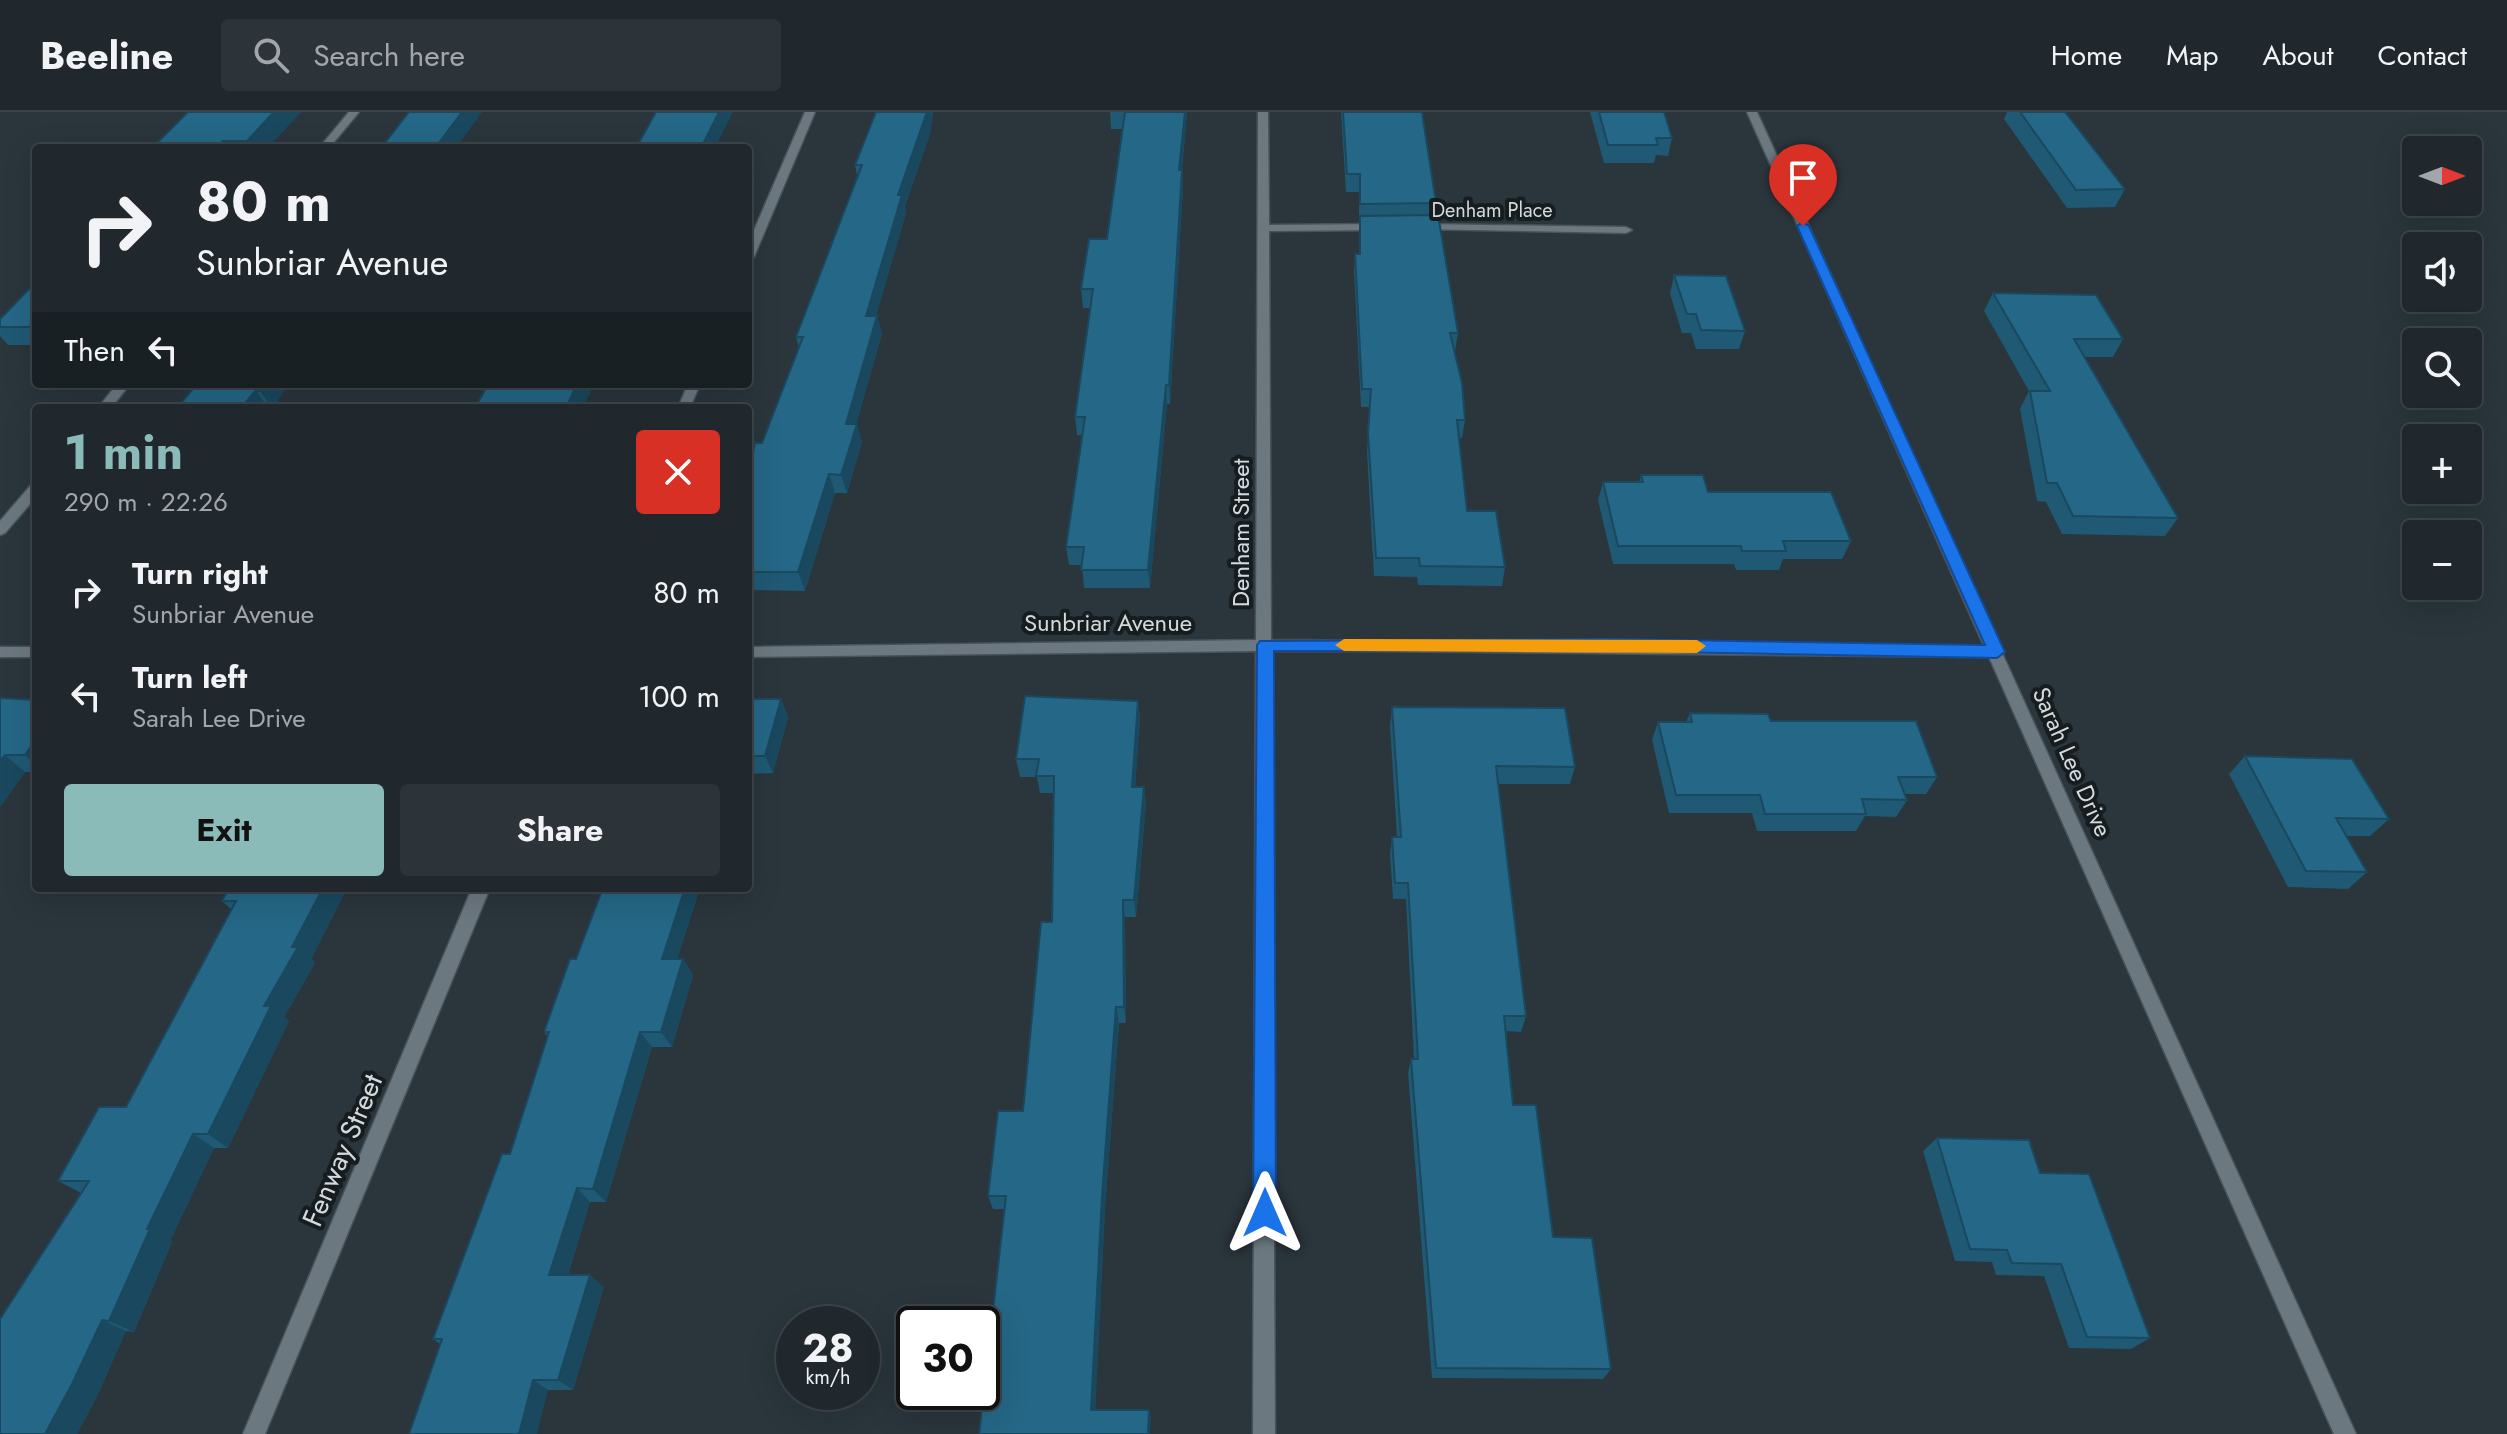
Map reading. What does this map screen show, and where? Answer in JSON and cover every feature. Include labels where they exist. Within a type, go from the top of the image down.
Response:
[{"type":"street","points":[[327,144],[354,112]]},
{"type":"street","points":[[752,248],[810,112]]},
{"type":"street","name":"Denham Street","points":[[1263,112],[1266,645],[1264,1434]]},
{"type":"street","name":"Sarah Lee Drive","points":[[1752,112],[1997,652],[2345,1434]]},
{"type":"street","points":[[1263,228],[1387,227]]},
{"type":"street","name":"Denham Place","points":[[1403,227],[1626,230]]},
{"type":"street","points":[[107,404],[121,388]]},
{"type":"street","points":[[0,530],[32,493]]},
{"type":"street","name":"Sunbriar Avenue","points":[[752,652],[1266,645],[1607,645],[1997,652]]},
{"type":"street","points":[[0,652],[32,652]]},
{"type":"street","name":"Fenway Street","points":[[254,1434],[479,892]]},
{"type":"building","points":[[188,112],[274,112],[247,141],[156,144]]},
{"type":"building","points":[[409,112],[462,112],[438,144],[384,144]]},
{"type":"building","points":[[656,112],[719,112],[703,144],[638,144]]},
{"type":"building","points":[[876,112],[927,112],[898,195],[902,195],[866,316],[877,316],[846,424],[857,424],[841,475],[829,474],[798,572],[752,572],[752,457],[755,443],[762,443],[803,337],[796,337],[862,165],[855,165]]},
{"type":"building","points":[[1125,112],[1185,112],[1179,170],[1182,170],[1169,385],[1166,385],[1148,570],[1081,570],[1084,547],[1066,547],[1085,417],[1075,417],[1093,289],[1081,289],[1089,239],[1107,239]]},
{"type":"building","points":[[1343,112],[1422,112],[1436,203],[1360,204],[1360,174],[1347,174]]},
{"type":"building","points":[[1599,112],[1664,112],[1672,138],[1656,138],[1658,145],[1608,145]]},
{"type":"building","points":[[2020,112],[2065,112],[2125,189],[2076,190]]},
{"type":"building","points":[[1438,215],[1458,333],[1450,333],[1462,383],[1465,420],[1457,420],[1467,511],[1496,511],[1505,567],[1420,566],[1419,558],[1376,558],[1368,433],[1371,389],[1362,389],[1355,254],[1360,254],[1360,216]]},
{"type":"building","points":[[1674,275],[1726,276],[1745,331],[1701,330],[1696,314],[1687,314]]},
{"type":"building","points":[[32,286],[32,327],[0,327],[0,319]]},
{"type":"building","points":[[1993,293],[2096,295],[2123,339],[2074,339],[2178,518],[2073,516],[2057,483],[2047,483],[2030,391],[2050,391]]},
{"type":"building","points":[[194,388],[262,388],[244,404],[180,404]]},
{"type":"building","points":[[486,388],[575,388],[568,404],[477,404]]},
{"type":"building","points":[[1641,475],[1703,475],[1708,492],[1831,492],[1851,541],[1783,541],[1786,551],[1742,551],[1741,546],[1618,546],[1603,482],[1643,482]]},
{"type":"building","points":[[1025,696],[1138,701],[1132,787],[1144,787],[1134,900],[1123,900],[1124,1007],[1116,1007],[1091,1410],[1149,1410],[1148,1434],[979,1434],[982,1410],[1000,1410],[1000,1306],[994,1306],[1006,1196],[988,1196],[998,1111],[1023,1111],[1041,922],[1052,922],[1054,776],[1036,776],[1039,759],[1016,759]]},
{"type":"building","points":[[0,698],[32,700],[32,745],[25,755],[5,755],[0,761]]},
{"type":"building","points":[[752,699],[781,699],[765,756],[752,756]]},
{"type":"building","points":[[1392,707],[1565,708],[1575,767],[1496,766],[1526,1016],[1504,1016],[1513,1105],[1536,1105],[1553,1237],[1592,1238],[1611,1369],[1436,1368],[1411,1059],[1418,1059],[1408,883],[1395,883],[1392,837],[1401,837]]},
{"type":"building","points":[[1690,713],[1768,714],[1771,721],[1916,721],[1937,777],[1898,777],[1907,800],[1862,799],[1866,814],[1765,814],[1760,795],[1676,795],[1658,722],[1692,722]]},
{"type":"building","points":[[2245,756],[2352,759],[2389,819],[2336,818],[2367,872],[2306,871]]},
{"type":"building","points":[[227,892],[321,892],[292,947],[298,947],[264,1006],[271,1006],[208,1134],[193,1134],[147,1229],[150,1229],[109,1321],[102,1320],[45,1434],[0,1434],[0,1319],[89,1181],[58,1181],[99,1107],[126,1107],[236,901],[222,901]]},
{"type":"building","points":[[601,892],[684,892],[662,959],[683,959],[661,1032],[640,1032],[593,1189],[577,1188],[549,1275],[590,1275],[558,1380],[533,1380],[519,1434],[409,1434],[442,1339],[433,1339],[502,1154],[510,1154],[549,1032],[544,1032],[570,959],[576,959]]},
{"type":"building","points":[[1937,1138],[2029,1140],[2040,1173],[2089,1174],[2150,1338],[2087,1337],[2061,1264],[2012,1263],[2007,1250],[1970,1249]]},
{"type":"slow traffic","points":[[1344,645],[1697,646]]},
{"type":"route","points":[[1265,1213],[1266,645],[1607,645],[1997,652],[1803,226]]}]
